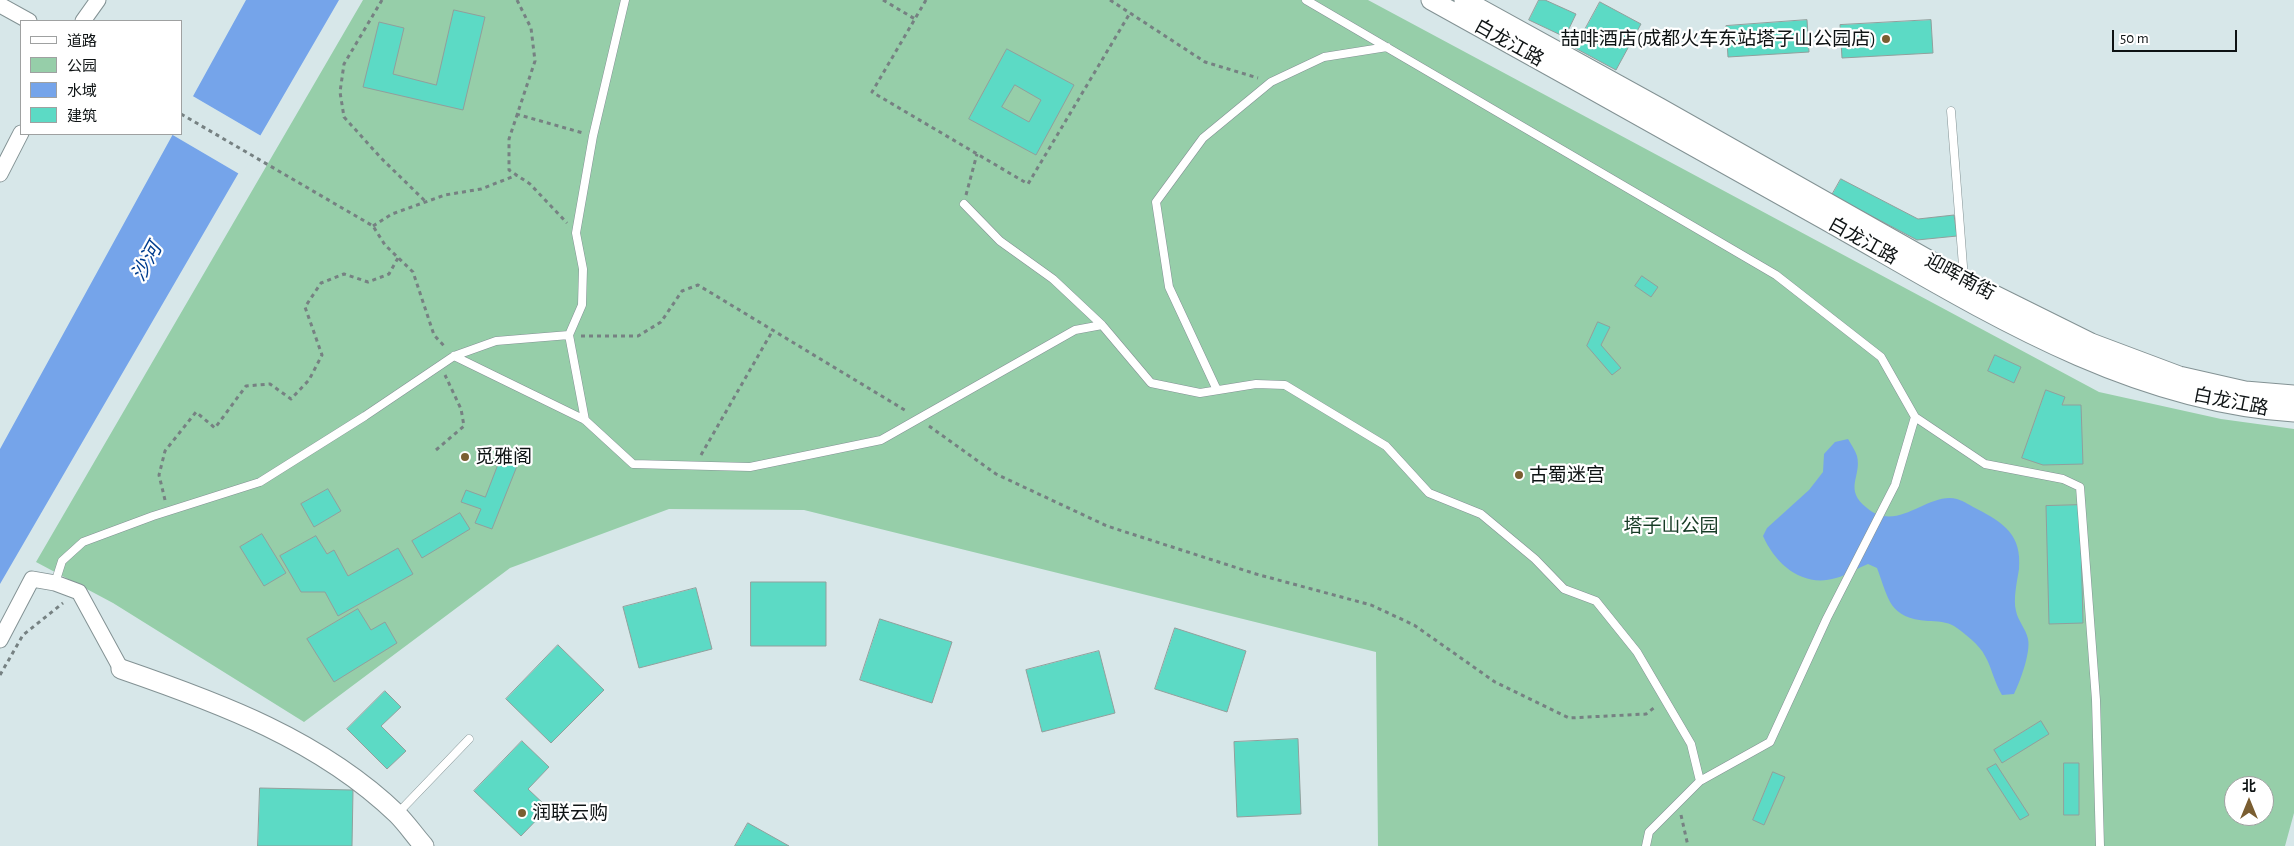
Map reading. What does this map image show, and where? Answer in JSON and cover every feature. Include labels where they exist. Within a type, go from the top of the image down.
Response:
[{"type":"street","points":[[84,20],[98,0]]},
{"type":"street","points":[[1431,0],[1459,6]]},
{"type":"street","points":[[0,5],[27,20]]},
{"type":"street","name":"迎晖南街","points":[[1459,6],[1660,108],[1964,280],[2092,343],[2179,376],[2244,390],[2294,395]]},
{"type":"street","name":"白龙江路","points":[[1459,6],[1936,282],[2068,353],[2150,384],[2216,402],[2294,412]]},
{"type":"street","points":[[0,174],[20,135]]},
{"type":"street","points":[[0,640],[32,580],[55,583],[79,592],[121,669],[224,706],[276,730],[317,753],[360,783],[397,815],[424,846]]},
{"type":"lane","points":[[585,420],[569,335],[582,305],[583,268],[576,233],[593,136],[625,0]]},
{"type":"lane","points":[[1306,0],[1776,275],[1880,357],[1915,417],[1985,464],[2063,479],[2080,486],[2096,700],[2100,846]]},
{"type":"lane","points":[[1217,390],[1169,287],[1156,202],[1203,138],[1271,82],[1324,57],[1387,47]]},
{"type":"lane","points":[[1951,112],[1964,280]]},
{"type":"lane","points":[[964,204],[1000,241],[1053,279],[1102,325],[1151,383],[1200,393],[1256,384],[1285,385],[1386,446],[1429,493],[1481,514],[1535,559],[1564,589],[1596,601],[1637,652],[1691,744],[1700,781]]},
{"type":"lane","points":[[454,356],[585,420],[632,464],[750,467],[882,440],[1075,330],[1102,325]]},
{"type":"lane","points":[[55,583],[62,561],[83,542],[174,509],[260,482],[365,416],[454,356],[496,341],[569,335]]},
{"type":"lane","points":[[1646,846],[1650,832],[1700,781],[1770,742],[1827,618],[1895,485],[1915,417]]},
{"type":"lane","points":[[397,815],[469,739]]},
{"type":"path","points":[[382,0],[344,64],[340,92],[344,117],[381,158],[426,202]]},
{"type":"path","points":[[516,0],[531,28],[535,60],[509,138],[509,170],[530,184],[576,233]]},
{"type":"path","points":[[884,0],[915,19]]},
{"type":"path","points":[[926,0],[872,92],[1028,184],[1130,13]]},
{"type":"path","points":[[1110,0],[1205,62],[1271,82]]},
{"type":"path","points":[[516,114],[593,136]]},
{"type":"path","points":[[182,115],[373,226],[385,245],[413,272],[434,335],[454,356]]},
{"type":"path","points":[[964,204],[977,154]]},
{"type":"path","points":[[373,226],[392,214],[445,195],[481,190],[516,174]]},
{"type":"path","points":[[174,509],[165,501],[159,476],[165,450],[196,412],[215,428],[246,386],[270,384],[291,399],[309,380],[322,355],[305,307],[321,283],[344,274],[368,282],[388,274],[398,258]]},
{"type":"path","points":[[569,335],[600,338],[638,336],[662,322],[682,291],[698,285],[920,419],[996,474],[1106,526],[1256,574],[1371,605],[1414,625],[1495,682],[1569,718],[1646,714],[1664,700]]},
{"type":"path","points":[[695,466],[773,330]]},
{"type":"path","points":[[436,450],[464,426],[461,409],[440,365]]},
{"type":"path","points":[[0,674],[23,635],[56,607],[79,592]]},
{"type":"path","points":[[1678,802],[1688,846]]},
{"type":"green space","name":"塔子山公园","points":[[363,0],[1368,0],[2099,392],[2221,419],[2294,429],[2294,813],[2285,846],[1378,846],[1376,652],[804,510],[669,509],[510,568],[304,722],[113,603],[36,562]]},
{"type":"water","name":"沙河","points":[[246,0],[339,0],[0,584],[0,449],[172,135],[182,135],[182,116]]},
{"type":"water","points":[[1848,439],[1857,456],[1858,463],[1855,483],[1856,495],[1867,508],[1879,515],[1901,514],[1946,498],[1957,499],[1995,520],[2009,531],[2018,547],[2019,557],[2015,606],[2029,645],[2024,667],[2014,694],[2002,695],[1983,652],[1954,626],[1942,622],[1915,619],[1905,616],[1898,611],[1888,598],[1877,568],[1868,564],[1836,578],[1812,580],[1792,572],[1783,565],[1769,547],[1763,536],[1767,528],[1809,490],[1823,472],[1824,454],[1835,442]]},
{"type":"pier","points":[[191,95],[263,137],[241,175],[173,135],[182,135],[182,111]]},
{"type":"building","points":[[1539,0],[1545,0],[1576,14],[1565,37],[1529,20]]},
{"type":"building","points":[[1600,2],[1641,24],[1616,70],[1575,48]]},
{"type":"building","points":[[454,10],[485,17],[463,110],[363,87],[379,22],[404,28],[393,74],[436,85]]},
{"type":"building","points":[[1807,20],[1809,52],[1728,57],[1726,26]]},
{"type":"building","name":"喆啡酒店(成都火车东站塔子山公园店)","points":[[1931,20],[1933,53],[1842,58],[1840,25]]},
{"type":"building","points":[[1007,49],[1074,85],[1036,155],[969,119]]},
{"type":"building","points":[[1015,85],[1041,100],[1029,122],[1002,107]]},
{"type":"building","points":[[1841,179],[1918,219],[1954,215],[1957,236],[1917,240],[1832,195]]},
{"type":"building","points":[[1642,276],[1658,287],[1651,297],[1635,286]]},
{"type":"building","points":[[1598,322],[1610,327],[1601,345],[1621,368],[1612,375],[1587,346]]},
{"type":"building","points":[[1995,355],[2021,367],[2014,383],[1988,371]]},
{"type":"building","points":[[2046,390],[2065,397],[2062,405],[2081,405],[2083,464],[2043,465],[2022,458]]},
{"type":"building","points":[[502,455],[519,461],[492,529],[475,523],[481,509],[461,502],[466,490],[485,497]]},
{"type":"building","points":[[328,489],[341,511],[314,527],[301,504]]},
{"type":"building","points":[[2080,505],[2083,623],[2049,624],[2046,506]]},
{"type":"building","points":[[460,513],[470,529],[422,558],[412,541]]},
{"type":"building","points":[[262,534],[286,573],[264,586],[240,547]]},
{"type":"building","points":[[316,536],[327,554],[334,550],[348,576],[398,548],[413,574],[338,616],[325,592],[301,592],[280,556]]},
{"type":"building","points":[[751,582],[826,582],[826,646],[751,646]]},
{"type":"building","points":[[696,588],[712,649],[639,668],[623,607]]},
{"type":"building","points":[[358,609],[371,630],[385,622],[397,643],[334,682],[307,639]]},
{"type":"building","points":[[880,619],[952,642],[932,703],[860,680]]},
{"type":"building","points":[[1175,628],[1246,651],[1227,712],[1155,689]]},
{"type":"building","points":[[558,645],[604,690],[551,743],[506,699]]},
{"type":"building","points":[[1099,651],[1115,713],[1042,732],[1026,670]]},
{"type":"building","points":[[385,691],[401,707],[381,726],[406,751],[387,769],[347,729]]},
{"type":"building","points":[[2041,721],[2049,734],[2002,763],[1994,750]]},
{"type":"building","points":[[1298,739],[1301,814],[1237,817],[1234,742]]},
{"type":"building","points":[[522,741],[549,767],[528,789],[548,808],[521,836],[474,791]]},
{"type":"building","points":[[2064,763],[2079,763],[2079,815],[2064,815]]},
{"type":"building","points":[[1996,764],[2029,815],[2020,820],[1987,769]]},
{"type":"building","points":[[1773,772],[1785,777],[1764,825],[1753,820]]},
{"type":"building","points":[[260,788],[353,790],[352,846],[258,846]]},
{"type":"building","points":[[748,823],[789,846],[735,846]]},
{"type":"place","name":"喆啡酒店(成都火车东站塔子山公园店)","points":[[1886,39]]},
{"type":"place","name":"觅雅阁","points":[[465,457]]},
{"type":"place","name":"古蜀迷宫","points":[[1519,475]]},
{"type":"place","name":"润联云购","points":[[522,813]]}]
